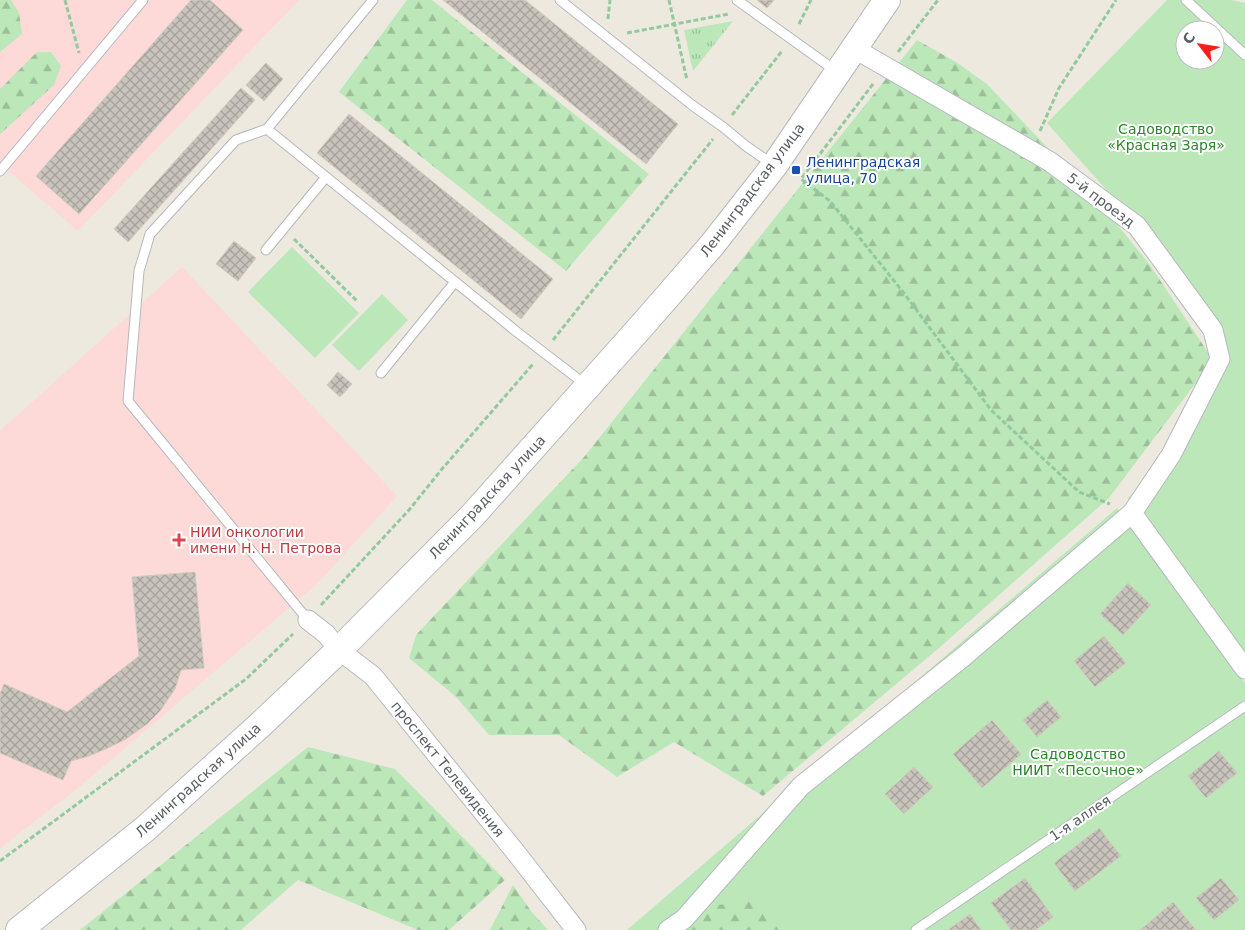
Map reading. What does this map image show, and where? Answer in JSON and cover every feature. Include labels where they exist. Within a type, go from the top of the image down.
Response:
[{"type":"main road","name":"Ленинградская улица","points":[[19,930],[145,829],[340,650],[472,516],[712,245],[774,166],[887,0]]},
{"type":"street","name":"5-й проезд","points":[[668,930],[684,919],[801,786],[963,657],[1132,513],[1170,455],[1220,359],[1213,330],[1137,226],[1049,161],[855,49]]},
{"type":"street","points":[[1132,513],[1245,669]]},
{"type":"street","name":"проспект Телевидения","points":[[308,620],[326,634],[340,650],[373,676],[576,930]]},
{"type":"lane","points":[[0,171],[143,0]]},
{"type":"lane","points":[[308,620],[128,401],[139,271],[150,234],[236,140],[267,129],[374,0]]},
{"type":"lane","points":[[560,0],[692,105],[774,166]]},
{"type":"lane","points":[[737,0],[838,73]]},
{"type":"lane","points":[[1186,0],[1245,55]]},
{"type":"lane","points":[[267,129],[518,332],[588,386]]},
{"type":"lane","points":[[266,250],[326,177]]},
{"type":"lane","points":[[381,373],[456,282]]},
{"type":"lane","name":"1-я аллея","points":[[916,930],[1245,706]]},
{"type":"path","points":[[65,0],[83,70]]},
{"type":"path","points":[[669,0],[692,105]]},
{"type":"path","points":[[0,861],[246,679],[308,620],[409,510],[448,462],[544,352],[791,40],[811,0]]},
{"type":"path","points":[[938,0],[800,179],[830,201],[903,292],[991,410],[1079,492],[1132,513]]},
{"type":"path","points":[[1031,151],[1059,88],[1116,0]]},
{"type":"path","points":[[607,37],[749,10]]},
{"type":"path","points":[[284,229],[358,302]]},
{"type":"shaded area","points":[[0,0],[299,0],[78,231],[0,164]]},
{"type":"shaded area","name":"НИИ онкологии имени Н. Н. Петрова","points":[[182,267],[397,496],[317,584],[78,788],[0,848],[0,431]]},
{"type":"green space","points":[[0,0],[11,0],[19,13],[22,34],[0,52]]},
{"type":"green space","points":[[407,0],[432,0],[649,174],[566,271],[339,92]]},
{"type":"green space","name":"Садоводство «Красная Заря»","points":[[1167,0],[1231,0],[1245,3],[1245,658],[1128,498],[1147,481],[1216,343],[1141,229],[1047,123]]},
{"type":"green space","points":[[733,21],[693,71],[684,30]]},
{"type":"green space","points":[[917,40],[956,62],[987,84],[1099,202],[1150,265],[1213,360],[1109,498],[939,648],[763,796],[674,742],[617,777],[559,735],[489,735],[455,696],[409,658],[416,635],[584,457]]},
{"type":"green space","points":[[37,52],[51,52],[61,66],[54,85],[0,134],[0,89]]},
{"type":"green space","points":[[292,247],[359,313],[315,358],[248,292]]},
{"type":"green space","points":[[382,294],[408,320],[359,371],[332,345]]},
{"type":"green space","name":"Садоводство НИИТ «Песочное»","points":[[1117,508],[1245,683],[1245,930],[627,930]]},
{"type":"green space","points":[[308,747],[395,769],[505,880],[449,930],[418,930],[298,880],[241,930],[80,930]]},
{"type":"green space","points":[[513,885],[531,911],[548,930],[490,930]]},
{"type":"green space","points":[[762,899],[791,930],[685,930],[703,907]]},
{"type":"building","points":[[191,0],[210,0],[243,30],[79,214],[36,176]]},
{"type":"building","points":[[443,0],[525,0],[678,124],[646,164]]},
{"type":"building","points":[[757,0],[774,0],[767,8]]},
{"type":"building","points":[[266,63],[283,79],[264,101],[246,85]]},
{"type":"building","points":[[241,88],[255,100],[128,242],[114,229]]},
{"type":"building","points":[[349,114],[553,279],[521,319],[317,153]]},
{"type":"building","points":[[234,241],[256,258],[238,281],[216,264]]},
{"type":"building","points":[[338,372],[352,384],[340,397],[327,385]]},
{"type":"building","points":[[195,572],[204,668],[181,670],[175,689],[160,711],[147,724],[126,739],[110,747],[71,761],[63,780],[0,753],[0,694],[4,684],[67,712],[139,656],[132,577]]},
{"type":"building","points":[[1128,583],[1151,605],[1123,635],[1100,614]]},
{"type":"building","points":[[1104,636],[1126,663],[1095,687],[1074,661]]},
{"type":"building","points":[[1047,700],[1061,717],[1037,737],[1023,720]]},
{"type":"building","points":[[992,720],[1021,754],[982,788],[953,754]]},
{"type":"building","points":[[1219,751],[1237,773],[1206,798],[1188,776]]},
{"type":"building","points":[[914,767],[933,787],[904,814],[885,794]]},
{"type":"building","points":[[1099,828],[1121,856],[1075,891],[1054,863]]},
{"type":"building","points":[[1025,878],[1053,917],[1036,930],[1011,930],[991,903]]},
{"type":"building","points":[[1221,878],[1239,900],[1214,920],[1196,898]]},
{"type":"building","points":[[1173,902],[1196,930],[1140,930]]},
{"type":"building","points":[[970,914],[981,930],[948,930]]},
{"type":"place","name":"Ленинградская улица, 70","points":[[796,170]]},
{"type":"place","name":"НИИ онкологии имени Н. Н. Петрова","points":[[179,540]]}]
